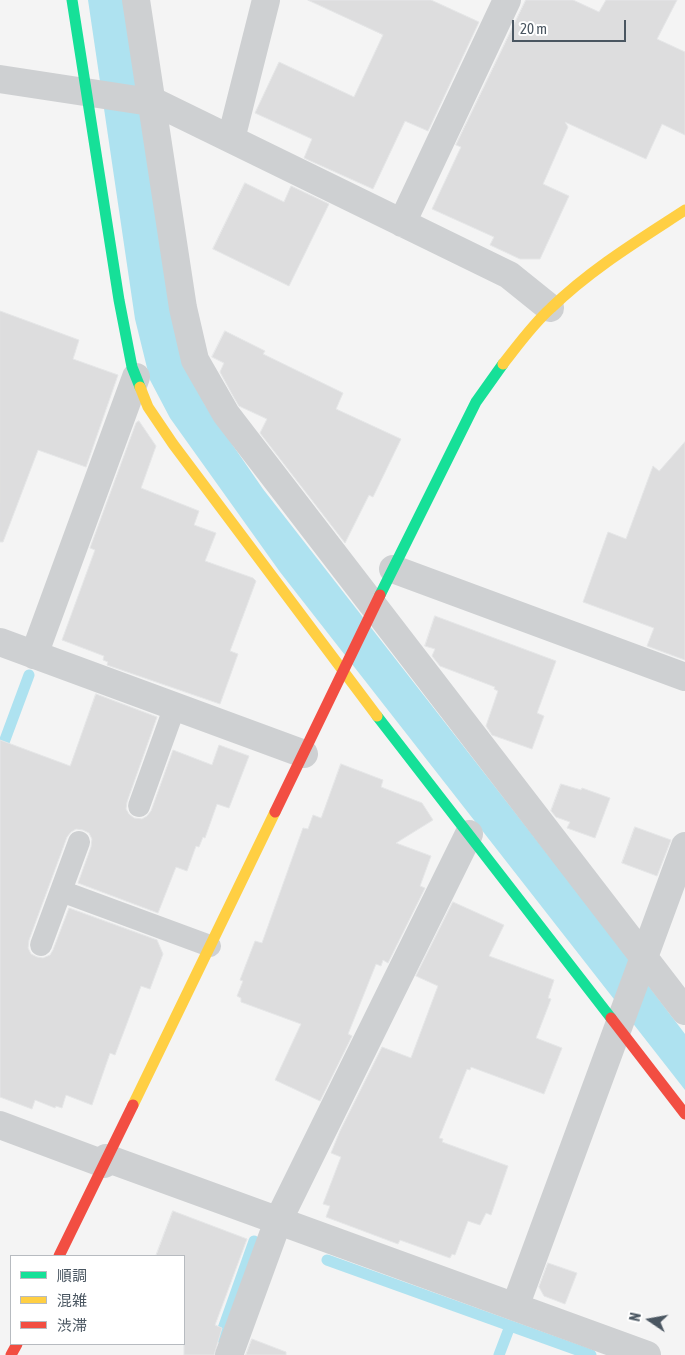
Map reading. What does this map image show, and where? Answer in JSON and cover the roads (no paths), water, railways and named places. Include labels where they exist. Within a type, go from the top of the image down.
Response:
[{"type":"street","points":[[72,0],[91,93],[119,300],[132,367],[148,407],[173,444],[470,834],[620,1023],[685,1114]]},
{"type":"street","points":[[136,0],[146,102],[183,308],[196,360],[226,414],[372,612],[642,964],[685,1011]]},
{"type":"street","points":[[231,139],[266,0]]},
{"type":"street","points":[[402,223],[507,0]]},
{"type":"street","points":[[0,79],[146,102],[231,139],[509,275],[550,308]]},
{"type":"street","points":[[59,1255],[476,402],[515,348],[550,308],[600,266],[685,210]]},
{"type":"street","points":[[34,655],[136,377]]},
{"type":"street","points":[[393,569],[685,677]]},
{"type":"street","points":[[0,642],[304,754]]},
{"type":"street","points":[[229,1355],[278,1221],[470,834]]},
{"type":"street","points":[[515,1307],[685,846]]},
{"type":"street","points":[[0,1125],[278,1221],[647,1355]]},
{"type":"lane","points":[[139,806],[175,706]]},
{"type":"lane","points":[[41,945],[79,842]]},
{"type":"lane","points":[[61,891],[210,946]]},
{"type":"water","points":[[88,0],[124,0],[205,405],[263,489],[591,910],[685,1034],[685,1090],[280,572],[170,418],[150,380],[135,319]]},
{"type":"waterway","points":[[0,753],[29,675]]},
{"type":"waterway","points":[[220,1337],[254,1241]]},
{"type":"waterway","points":[[327,1260],[591,1355]]},
{"type":"waterway","points":[[499,1355],[510,1326]]}]
